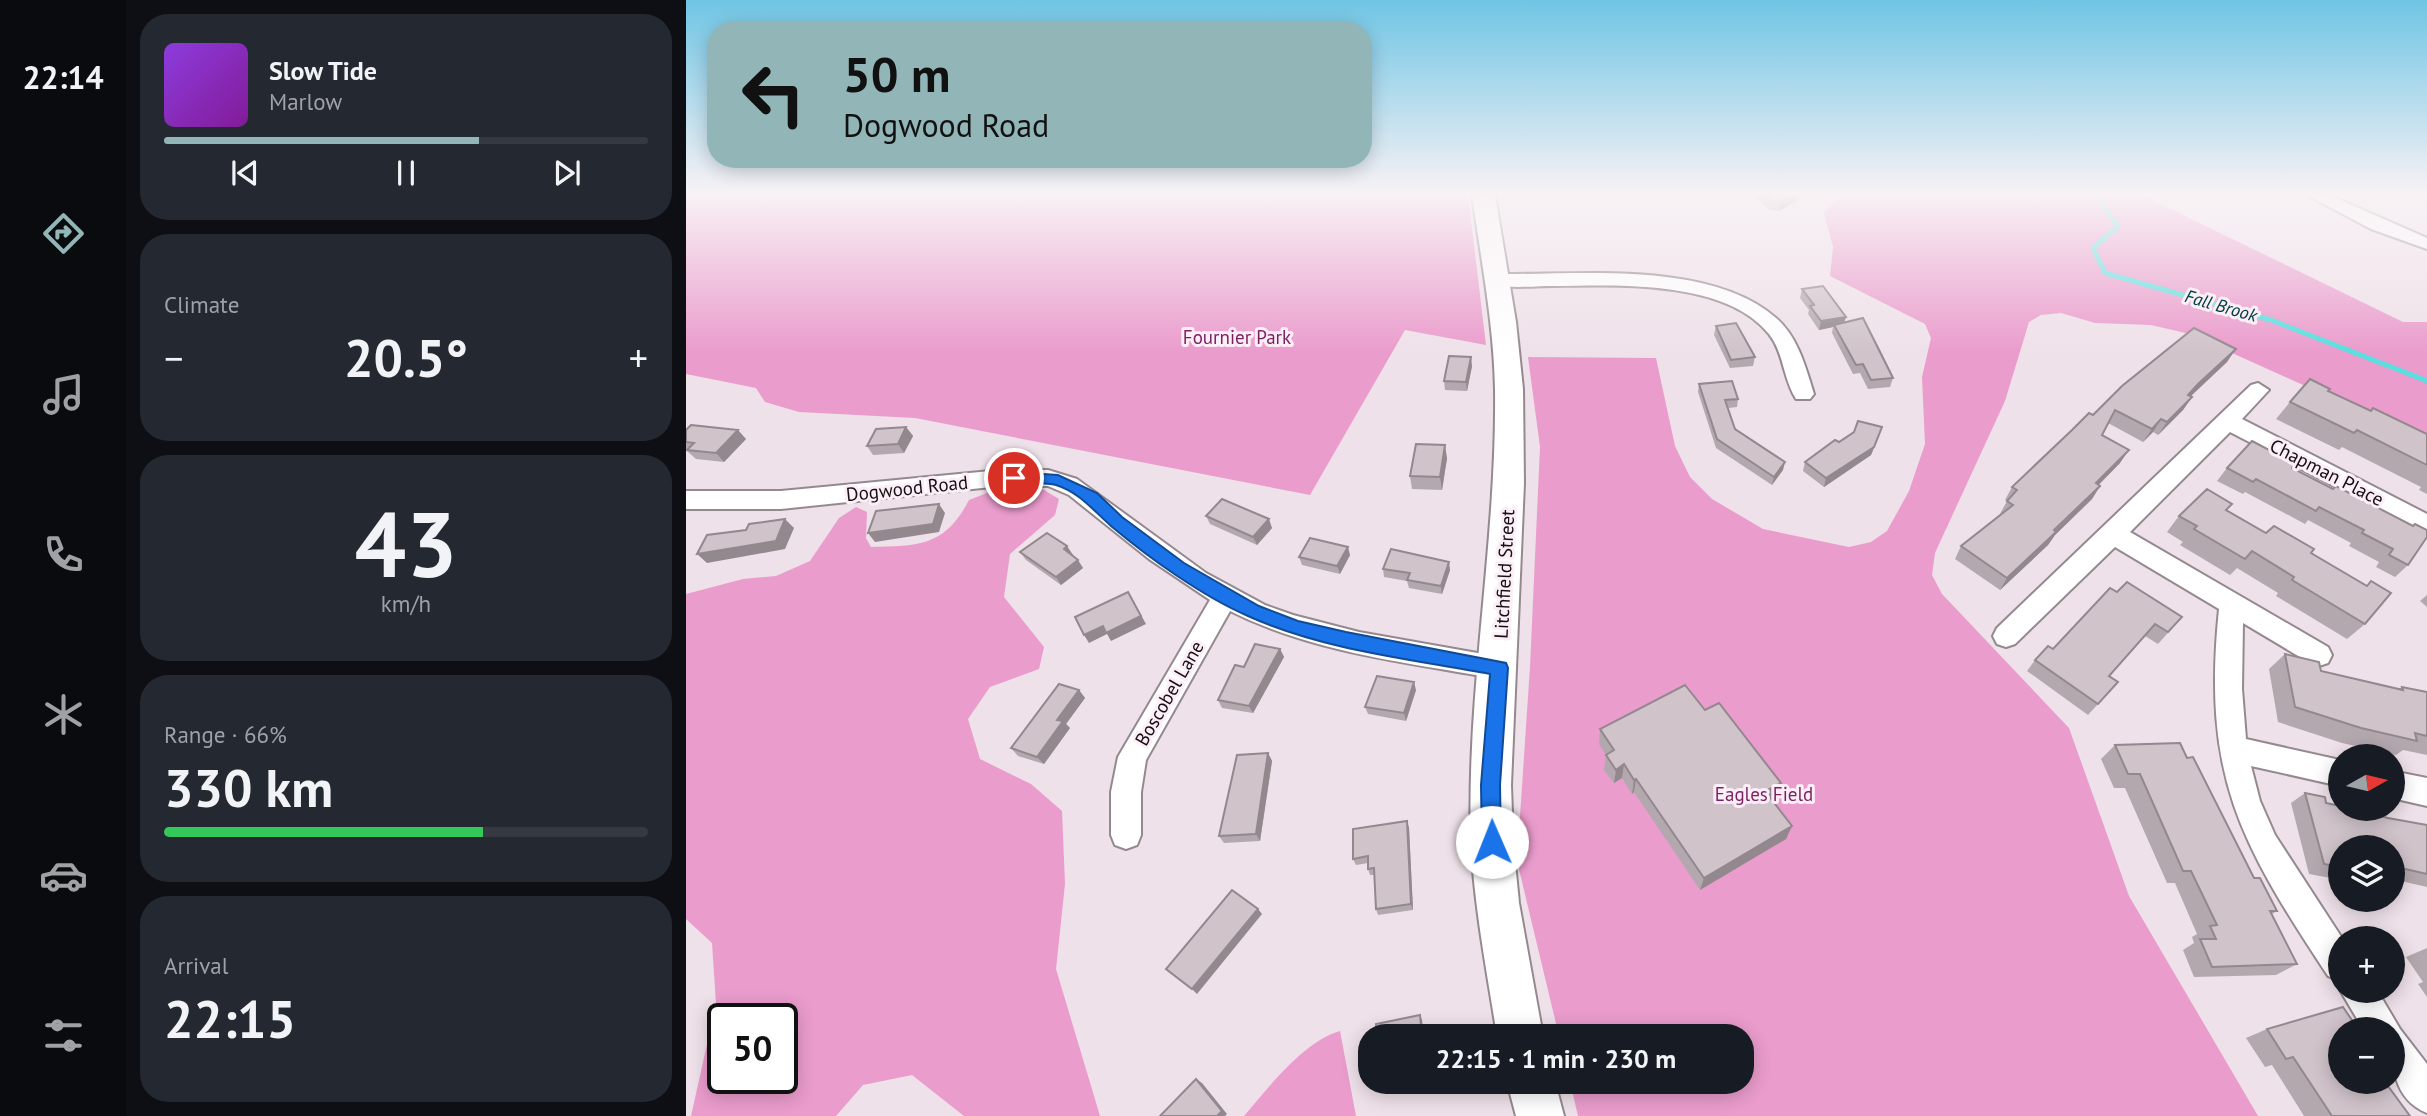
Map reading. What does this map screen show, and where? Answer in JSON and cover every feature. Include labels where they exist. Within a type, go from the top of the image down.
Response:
[{"type":"main road","name":"Litchfield Street","points":[[1492,247],[1509,389],[1500,668],[1491,785],[1492,842],[1498,903],[1518,1024]]},
{"type":"main road","points":[[1534,1094],[1540,1116]]},
{"type":"street","points":[[1497,280],[1690,286],[1724,295],[1749,307],[1770,323],[1793,361],[1803,394]]},
{"type":"street","points":[[2006,636],[2115,535],[2135,510],[2258,390]]},
{"type":"street","name":"Chapman Place","points":[[2227,421],[2427,525]]},
{"type":"street","name":"Dogwood Road","points":[[686,500],[767,502],[1014,478],[1058,480],[1091,497],[1127,529],[1225,597],[1297,627],[1500,668]]},
{"type":"street","points":[[2115,535],[2319,655]]},
{"type":"street","name":"Boscobel Lane","points":[[1126,835],[1126,792],[1132,757],[1225,597]]},
{"type":"street","points":[[2232,606],[2228,666],[2241,782],[2256,829],[2269,855],[2328,946]]},
{"type":"street","points":[[2236,750],[2328,770]]},
{"type":"street","points":[[2405,787],[2427,792]]},
{"type":"street","points":[[2405,1062],[2427,1095]]},
{"type":"green space","name":"Fournier Park","points":[[686,247],[1474,247],[1486,345],[1405,330],[1310,495],[915,418],[799,412],[765,402],[756,388],[686,374]]},
{"type":"green space","name":"Eagles Field","points":[[1833,247],[2249,247],[2403,322],[2427,322],[2427,441],[2190,334],[2151,325],[2095,323],[2061,313],[2041,315],[2029,322],[2005,401],[1935,553],[1932,575],[1942,594],[2069,728],[2129,896],[2258,1116],[1578,1116],[1573,1094],[1754,1094],[1754,1024],[1556,1024],[1517,861],[1530,667],[1540,447],[1528,357],[1656,358],[1675,446],[1690,477],[1712,499],[1763,529],[1849,547],[1871,542],[1887,531],[1909,491],[1925,444],[1922,377],[1931,338],[1925,324],[1830,276]]},
{"type":"green space","points":[[1039,487],[1059,499],[1055,515],[1010,554],[1004,597],[1044,647],[1039,669],[990,687],[968,719],[980,759],[1031,784],[1062,811],[1065,884],[1056,969],[1100,1116],[964,1116],[912,1075],[863,1085],[836,1116],[691,1116],[707,1044],[707,1094],[798,1094],[798,1003],[716,1003],[712,943],[686,919],[686,594],[743,579],[776,576],[810,561],[839,518],[856,507],[867,512],[866,538],[871,547],[904,546],[940,535],[960,515],[969,500],[1000,488]]},
{"type":"green space","points":[[1340,1031],[1356,1116],[1244,1116],[1275,1079],[1300,1055],[1327,1036]]},
{"type":"building","points":[[1823,286],[1846,317],[1821,321],[1810,306],[1814,305],[1802,289]]},
{"type":"building","points":[[1863,318],[1893,378],[1871,380],[1863,364],[1856,365],[1834,325]]},
{"type":"building","points":[[1736,323],[1755,357],[1731,360],[1716,326]]},
{"type":"building","points":[[2194,328],[2236,349],[2198,384],[2188,395],[2192,397],[2167,422],[2161,419],[2152,429],[2115,410],[2102,435],[2129,450],[2096,483],[2100,486],[2007,578],[1961,546],[2013,505],[2007,501],[2017,490],[2012,487],[2089,413],[2093,415],[2122,386]]},
{"type":"building","points":[[1449,356],[1471,357],[1466,382],[1444,381]]},
{"type":"building","points":[[2310,379],[2330,389],[2328,391],[2371,411],[2373,408],[2427,434],[2427,465],[2357,430],[2354,433],[2290,402]]},
{"type":"building","points":[[1732,381],[1738,399],[1725,400],[1735,429],[1785,462],[1774,477],[1717,439],[1699,384]]},
{"type":"building","points":[[1858,421],[1882,427],[1874,447],[1826,478],[1805,462],[1835,440],[1839,442],[1854,432]]},
{"type":"building","points":[[691,425],[738,430],[716,453],[687,450],[694,443],[686,442],[686,430]]},
{"type":"building","points":[[906,427],[898,444],[867,446],[876,429]]},
{"type":"building","points":[[2252,441],[2296,464],[2292,468],[2333,489],[2336,486],[2413,526],[2415,524],[2427,530],[2427,537],[2408,565],[2389,555],[2393,549],[2362,533],[2364,530],[2319,507],[2316,511],[2256,479],[2253,482],[2227,468]]},
{"type":"building","points":[[1416,444],[1445,445],[1440,477],[1410,476]]},
{"type":"building","points":[[2207,489],[2232,504],[2226,510],[2266,533],[2274,526],[2314,549],[2311,553],[2367,586],[2371,581],[2391,593],[2365,624],[2292,580],[2294,577],[2252,551],[2245,559],[2194,529],[2197,526],[2179,516]]},
{"type":"building","points":[[1222,499],[1269,519],[1253,537],[1206,516]]},
{"type":"building","points":[[939,504],[933,524],[868,533],[876,511]]},
{"type":"building","points":[[785,519],[776,541],[697,554],[707,535],[746,530],[749,524]]},
{"type":"building","points":[[1047,533],[1067,546],[1064,549],[1078,560],[1056,577],[1020,552]]},
{"type":"building","points":[[1310,538],[1348,547],[1337,566],[1299,557]]},
{"type":"building","points":[[1391,549],[1449,562],[1441,586],[1407,580],[1410,573],[1383,569]]},
{"type":"building","points":[[2127,582],[2182,617],[2168,632],[2155,624],[2109,676],[2118,682],[2098,704],[2035,660],[2048,646],[2053,649],[2110,588],[2117,592]]},
{"type":"building","points":[[1128,592],[1141,616],[1106,633],[1103,626],[1084,635],[1075,617]]},
{"type":"building","points":[[1255,644],[1280,649],[1249,706],[1218,700],[1235,665],[1244,667]]},
{"type":"building","points":[[2285,654],[2319,662],[2321,671],[2403,690],[2402,687],[2427,692],[2427,736],[2415,733],[2417,741],[2361,728],[2295,707]]},
{"type":"building","points":[[1377,676],[1414,682],[1404,713],[1365,707]]},
{"type":"building","points":[[1059,684],[1079,690],[1057,720],[1063,721],[1037,757],[1011,748]]},
{"type":"building","points":[[1685,685],[1705,710],[1719,703],[1781,783],[1765,791],[1792,826],[1704,878],[1624,764],[1616,770],[1606,755],[1614,750],[1600,729]]},
{"type":"building","points":[[2180,743],[2187,758],[2193,757],[2254,878],[2260,878],[2277,911],[2270,911],[2297,964],[2212,967],[2200,939],[2216,939],[2210,926],[2217,925],[2191,871],[2183,871],[2140,774],[2128,774],[2115,745]]},
{"type":"building","points":[[1268,753],[1256,834],[1219,836],[1237,755]]},
{"type":"building","points":[[2305,793],[2325,797],[2328,803],[2328,821],[2405,821],[2427,825],[2427,874],[2405,869],[2405,835],[2328,835],[2328,865],[2324,864]]},
{"type":"building","points":[[1407,821],[1411,904],[1376,909],[1374,868],[1368,869],[1368,856],[1353,859],[1353,829]]},
{"type":"building","points":[[1232,890],[1258,909],[1192,989],[1166,969]]},
{"type":"building","points":[[2343,1007],[2350,1017],[2328,1017],[2328,1094],[2394,1094],[2410,1116],[2332,1116],[2293,1057],[2286,1059],[2267,1029]]},
{"type":"building","points":[[1420,1015],[1421,1024],[1376,1024]]},
{"type":"building","points":[[1196,1079],[1222,1111],[1217,1116],[1160,1116]]},
{"type":"waterway","name":"Fall Brook","points":[[2094,247],[2105,273],[2271,320],[2427,381]]},
{"type":"route","points":[[1014,478],[1058,480],[1091,497],[1116,522],[1178,567],[1253,611],[1297,627],[1346,639],[1500,668],[1491,785],[1492,842]]}]
